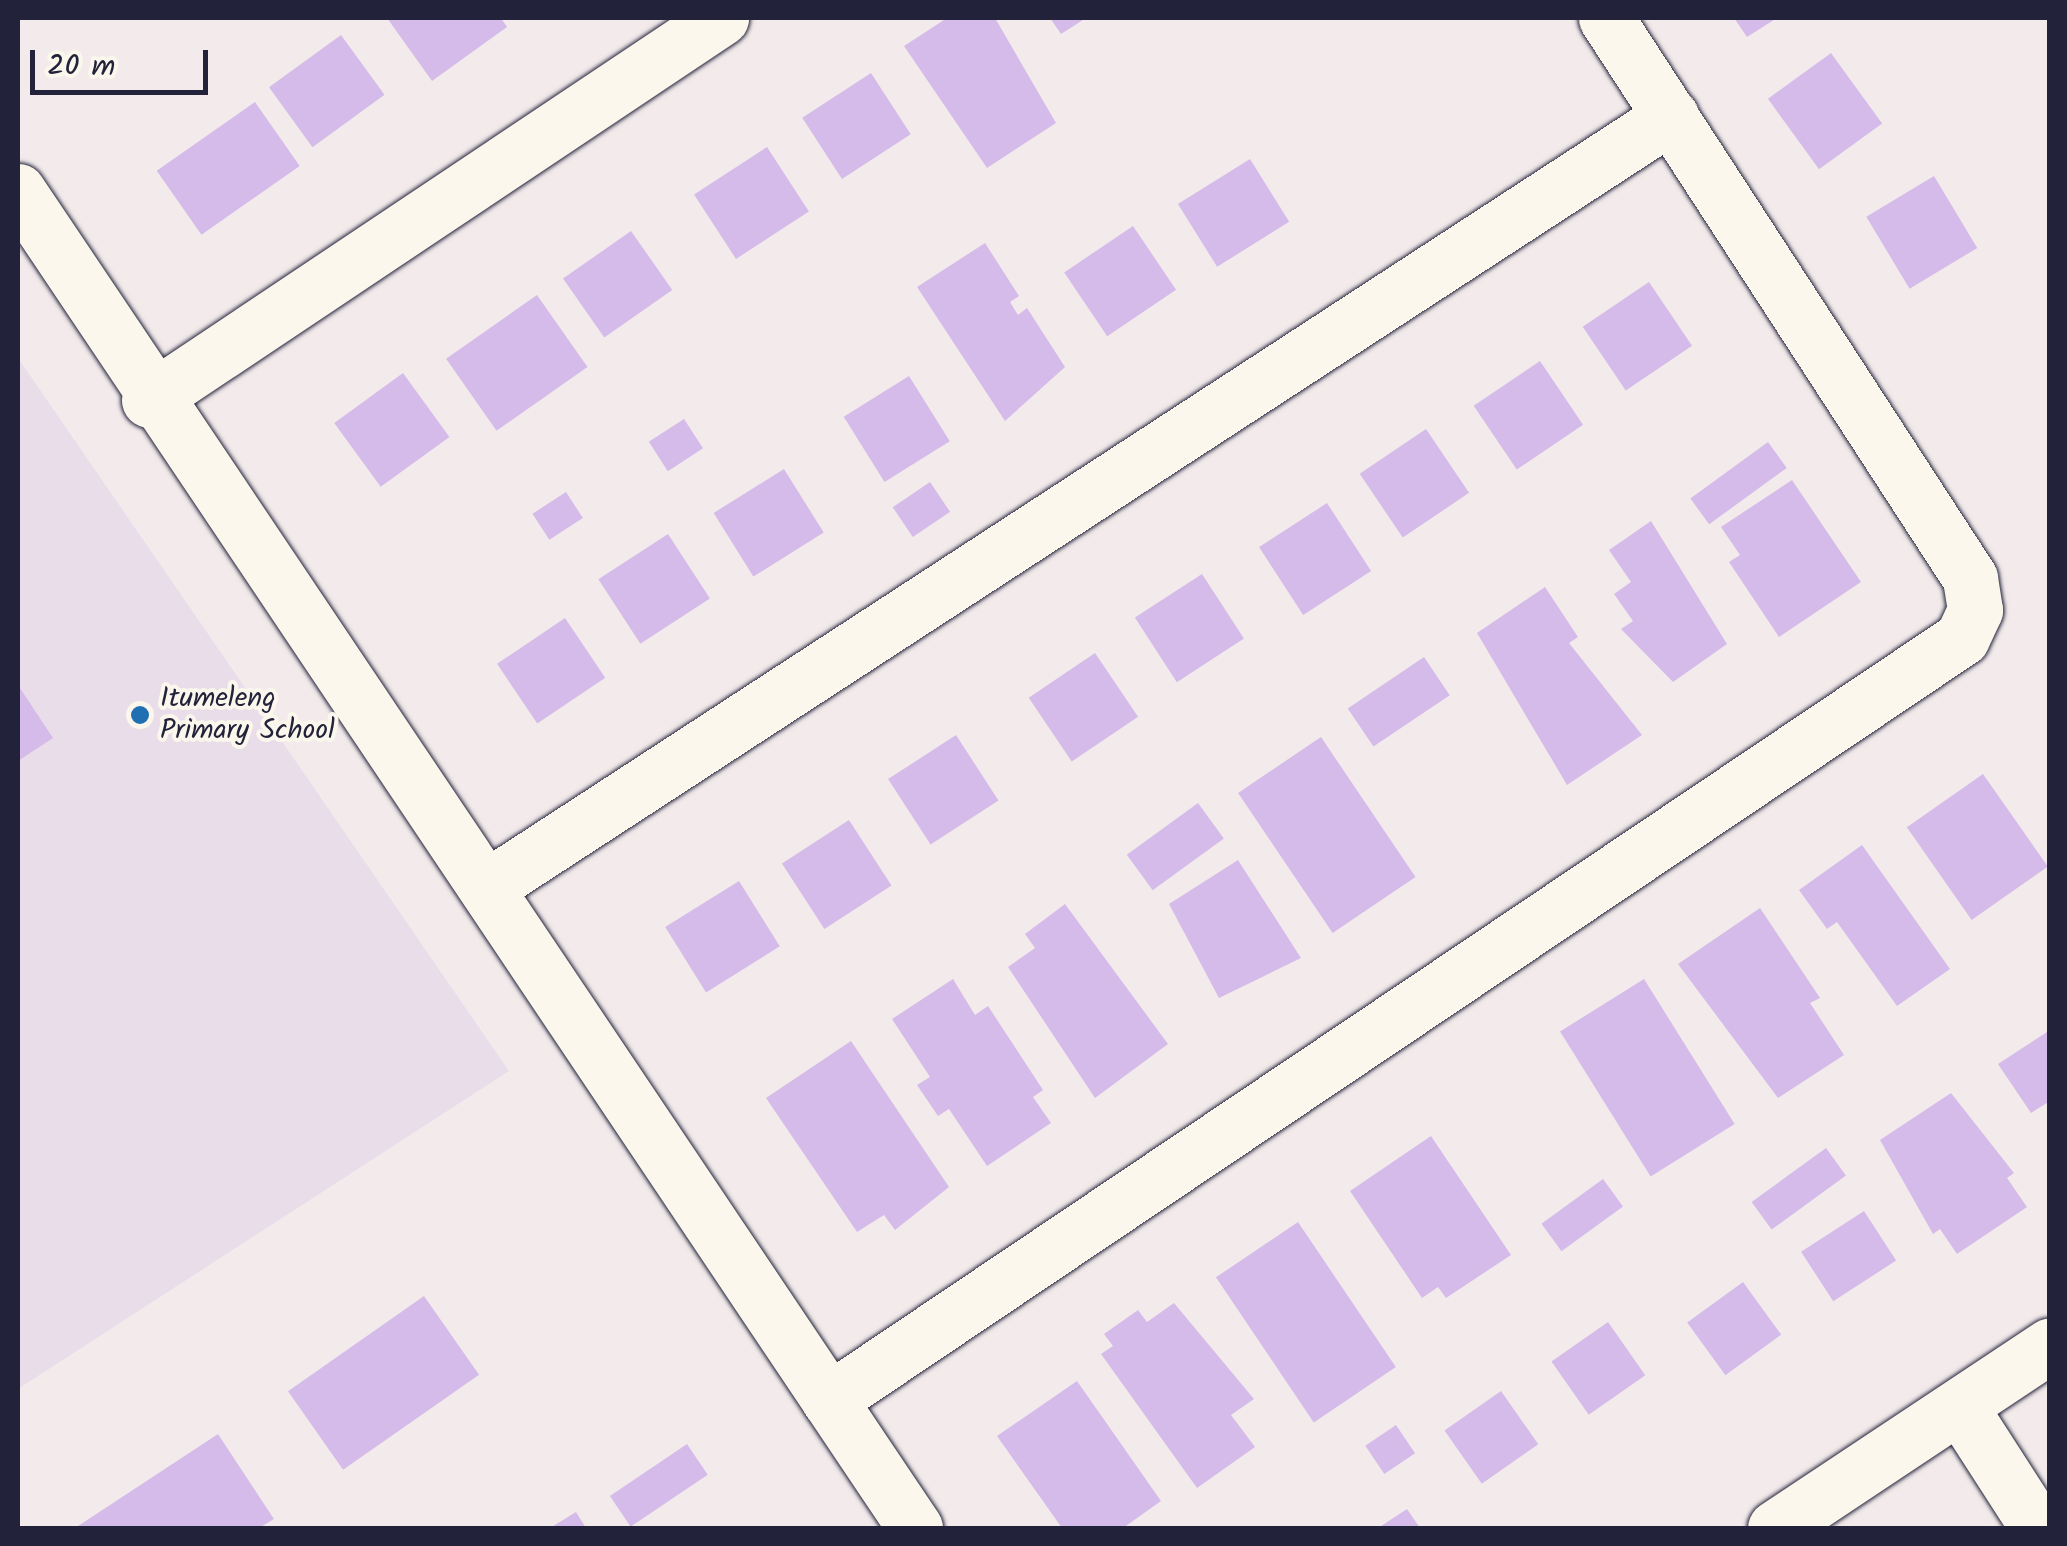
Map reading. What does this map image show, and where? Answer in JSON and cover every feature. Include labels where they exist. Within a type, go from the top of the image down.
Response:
[{"type":"street","points":[[150,400],[721,18]]},
{"type":"street","points":[[829,1400],[1962,638],[1975,610],[1970,578],[1606,18]]},
{"type":"street","points":[[487,886],[1672,116]]},
{"type":"street","points":[[18,191],[150,400],[487,886],[916,1528]]},
{"type":"street","points":[[1775,1528],[2050,1345]]},
{"type":"street","points":[[1960,1407],[2038,1528]]},
{"type":"shaded area","name":"Itumeleng Primary School","points":[[18,358],[509,1071],[18,1389]]},
{"type":"building","points":[[387,18],[501,18],[507,27],[432,81]]},
{"type":"building","points":[[947,18],[995,18],[1056,123],[987,168],[904,46]]},
{"type":"building","points":[[1050,18],[1086,18],[1061,34]]},
{"type":"building","points":[[1734,18],[1777,18],[1747,37]]},
{"type":"building","points":[[341,35],[384,95],[312,147],[269,87]]},
{"type":"building","points":[[1831,53],[1882,123],[1819,169],[1768,99]]},
{"type":"building","points":[[871,73],[911,134],[842,179],[802,118]]},
{"type":"building","points":[[255,102],[300,166],[201,235],[157,171]]},
{"type":"building","points":[[767,147],[809,212],[736,259],[694,194]]},
{"type":"building","points":[[1250,159],[1289,222],[1217,267],[1178,204]]},
{"type":"building","points":[[1934,176],[1977,248],[1910,289],[1866,217]]},
{"type":"building","points":[[1133,226],[1176,290],[1107,336],[1064,272]]},
{"type":"building","points":[[631,231],[672,290],[604,338],[563,279]]},
{"type":"building","points":[[985,243],[1019,296],[1010,302],[1018,315],[1027,308],[1065,367],[1005,421],[917,287]]},
{"type":"building","points":[[1649,282],[1692,346],[1626,391],[1583,327]]},
{"type":"building","points":[[537,295],[587,367],[497,431],[446,359]]},
{"type":"building","points":[[1540,361],[1583,425],[1517,470],[1474,406]]},
{"type":"building","points":[[403,373],[449,437],[381,487],[334,423]]},
{"type":"building","points":[[909,376],[950,441],[885,482],[844,417]]},
{"type":"building","points":[[684,419],[703,448],[668,471],[649,442]]},
{"type":"building","points":[[1426,429],[1469,493],[1403,538],[1360,474]]},
{"type":"building","points":[[1768,442],[1787,468],[1709,524],[1690,498]]},
{"type":"building","points":[[784,469],[824,533],[753,577],[714,513]]},
{"type":"building","points":[[1792,480],[1861,582],[1779,637],[1729,562],[1740,555],[1721,527]]},
{"type":"building","points":[[930,482],[950,512],[913,537],[893,507]]},
{"type":"building","points":[[566,492],[583,518],[549,540],[532,514]]},
{"type":"building","points":[[1327,503],[1371,571],[1303,615],[1259,547]]},
{"type":"building","points":[[1651,521],[1727,644],[1673,682],[1621,629],[1633,621],[1614,594],[1631,582],[1609,550]]},
{"type":"building","points":[[668,534],[710,599],[640,644],[598,579]]},
{"type":"building","points":[[1202,574],[1244,639],[1177,682],[1135,618]]},
{"type":"building","points":[[1545,587],[1578,637],[1569,643],[1642,735],[1567,785],[1477,633]]},
{"type":"building","points":[[565,618],[605,678],[537,724],[497,664]]},
{"type":"building","points":[[1095,653],[1138,717],[1072,762],[1029,698]]},
{"type":"building","points":[[1424,657],[1450,695],[1373,747],[1348,708]]},
{"type":"building","points":[[18,685],[53,738],[18,761]]},
{"type":"building","points":[[956,735],[998,800],[931,845],[888,779]]},
{"type":"building","points":[[1321,737],[1416,877],[1333,933],[1238,793]]},
{"type":"building","points":[[1983,774],[2048,867],[1972,920],[1907,827]]},
{"type":"building","points":[[1198,803],[1224,839],[1153,890],[1127,855]]},
{"type":"building","points":[[849,820],[891,885],[824,929],[782,864]]},
{"type":"building","points":[[1862,845],[1950,969],[1897,1006],[1837,922],[1827,929],[1799,890]]},
{"type":"building","points":[[1238,860],[1301,958],[1219,998],[1169,904]]},
{"type":"building","points":[[739,881],[780,946],[706,992],[665,927]]},
{"type":"building","points":[[1065,904],[1168,1044],[1095,1098],[1008,967],[1035,948],[1025,934]]},
{"type":"building","points":[[1760,908],[1820,998],[1810,1003],[1844,1055],[1778,1098],[1678,964]]},
{"type":"building","points":[[953,979],[975,1015],[988,1006],[1043,1090],[1033,1097],[1051,1123],[987,1166],[949,1109],[938,1116],[917,1085],[930,1077],[892,1019]]},
{"type":"building","points":[[1644,979],[1735,1124],[1651,1176],[1560,1031]]},
{"type":"building","points":[[2050,1030],[2050,1101],[2031,1113],[1998,1064]]},
{"type":"building","points":[[851,1041],[949,1187],[895,1230],[884,1215],[857,1232],[766,1098]]},
{"type":"building","points":[[1951,1093],[2014,1173],[2007,1178],[2027,1207],[1957,1254],[1940,1229],[1933,1234],[1880,1140]]},
{"type":"building","points":[[1431,1136],[1511,1255],[1446,1298],[1438,1287],[1422,1298],[1350,1191]]},
{"type":"building","points":[[1826,1148],[1846,1176],[1772,1230],[1752,1202]]},
{"type":"building","points":[[1603,1179],[1623,1207],[1561,1251],[1542,1224]]},
{"type":"building","points":[[1864,1211],[1896,1260],[1833,1301],[1801,1252]]},
{"type":"building","points":[[1298,1222],[1396,1367],[1314,1422],[1216,1277]]},
{"type":"building","points":[[1743,1282],[1781,1335],[1725,1375],[1687,1323]]},
{"type":"building","points":[[424,1296],[479,1375],[343,1470],[288,1391]]},
{"type":"building","points":[[1174,1303],[1254,1399],[1231,1415],[1255,1447],[1197,1488],[1101,1354],[1113,1346],[1104,1334],[1138,1310],[1147,1322]]},
{"type":"building","points":[[1608,1322],[1645,1375],[1589,1415],[1551,1362]]},
{"type":"building","points":[[1077,1381],[1161,1501],[1123,1528],[1062,1528],[997,1436]]},
{"type":"building","points":[[1501,1391],[1538,1444],[1482,1484],[1444,1431]]},
{"type":"building","points":[[1396,1425],[1415,1453],[1384,1474],[1365,1446]]},
{"type":"building","points":[[218,1434],[274,1519],[259,1528],[75,1528]]},
{"type":"building","points":[[687,1444],[708,1475],[631,1527],[610,1496]]},
{"type":"building","points":[[1407,1509],[1420,1528],[1378,1528]]},
{"type":"building","points":[[576,1512],[586,1528],[550,1528]]},
{"type":"place","name":"Itumeleng Primary School","points":[[140,715]]}]
